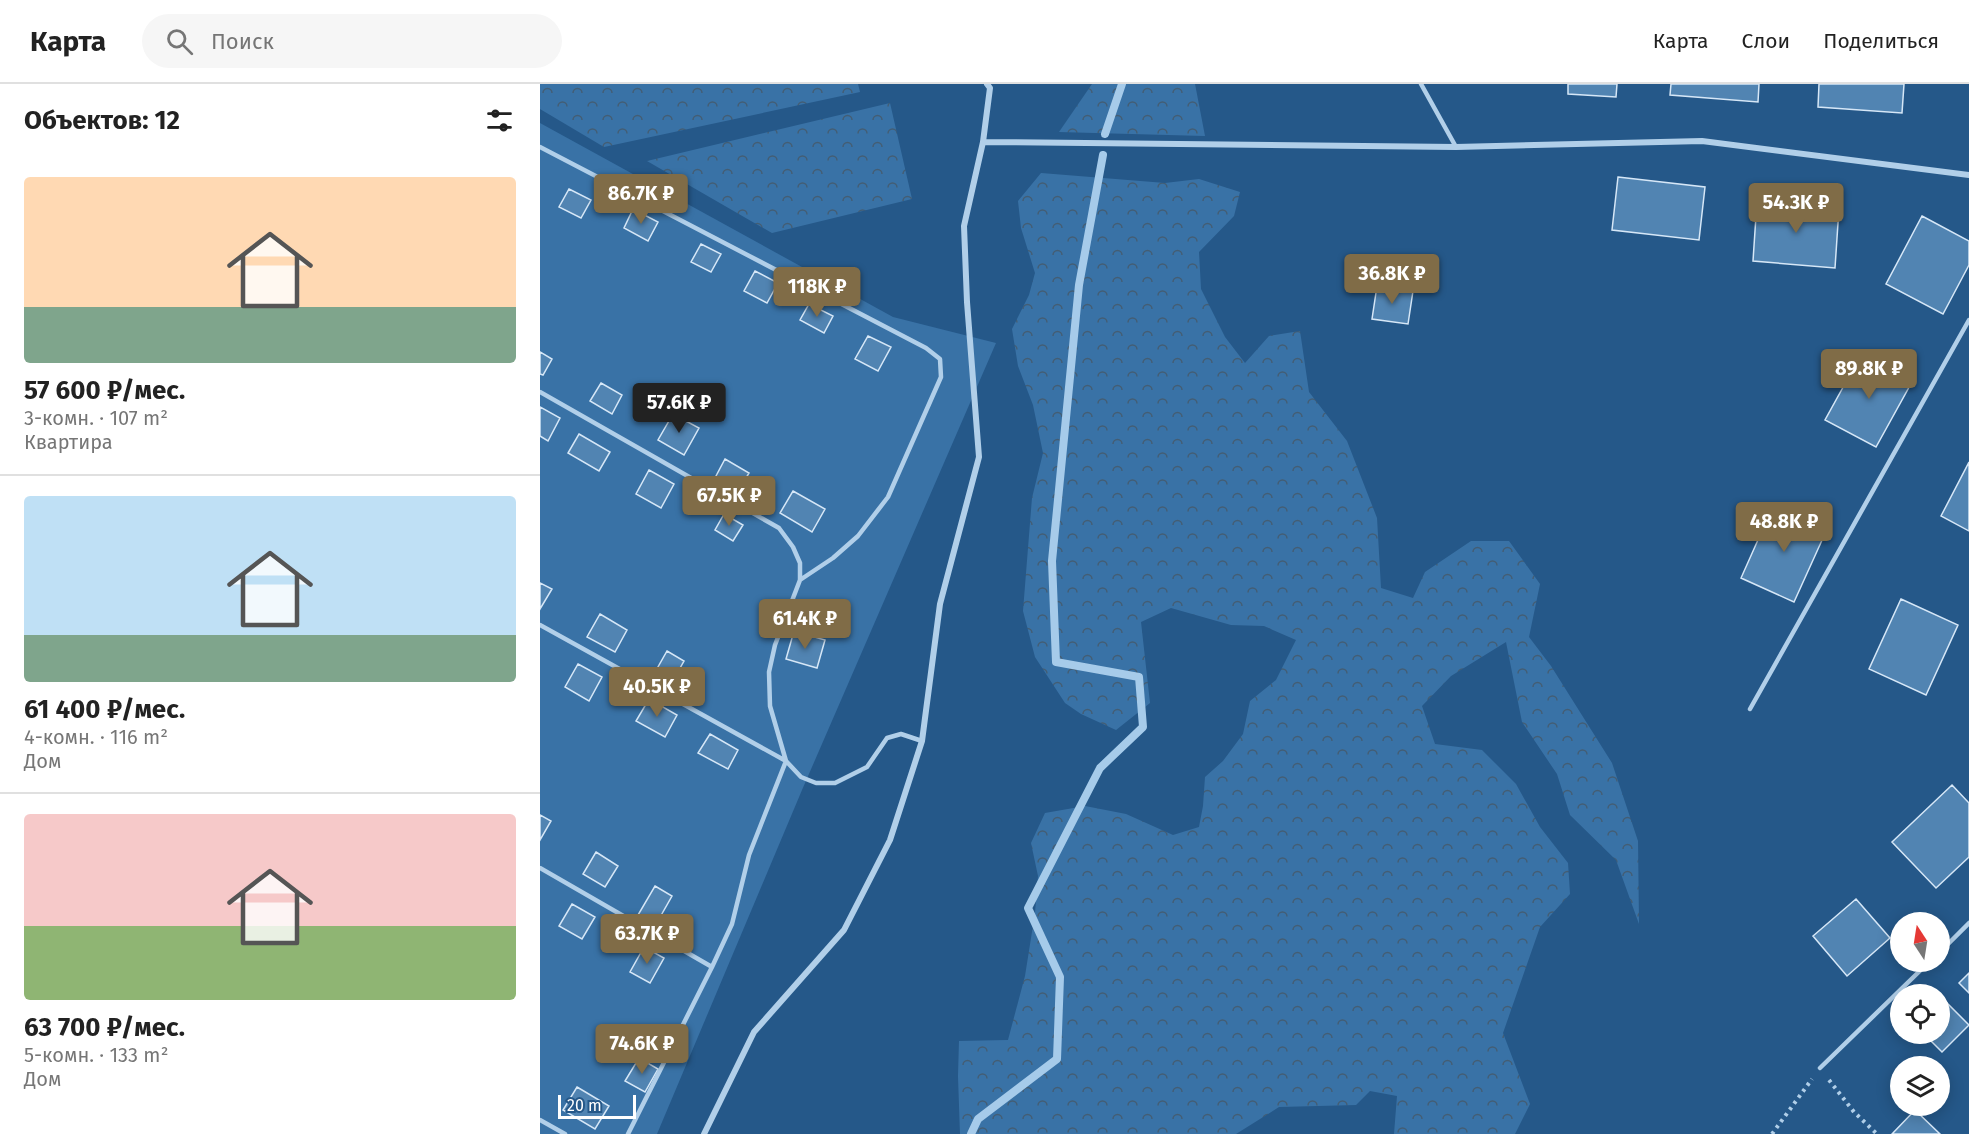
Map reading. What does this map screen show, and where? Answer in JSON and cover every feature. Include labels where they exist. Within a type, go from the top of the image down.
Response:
[{"type":"street","points":[[704,1134],[754,1032],[844,930],[890,840],[922,741],[940,603],[979,457],[967,302],[964,226],[982,142],[990,88],[987,84]]},
{"type":"street","points":[[982,142],[1456,147],[1702,141],[1969,175]]},
{"type":"lane","points":[[1421,84],[1456,147]]},
{"type":"lane","points":[[540,147],[926,348],[940,359],[941,377],[888,497],[858,536],[833,558],[800,580]]},
{"type":"lane","points":[[1750,709],[1969,320]]},
{"type":"lane","points":[[540,392],[779,528],[793,547],[800,563],[800,580],[775,645],[769,672],[770,706],[786,761],[749,855],[732,924],[628,1134]]},
{"type":"lane","points":[[540,625],[786,761],[801,777],[816,783],[835,783],[867,767],[887,738],[901,734],[922,741]]},
{"type":"lane","points":[[540,868],[712,967]]},
{"type":"lane","points":[[1950,942],[1969,923]]},
{"type":"lane","points":[[1820,1068],[1919,972]]},
{"type":"lane","points":[[540,1120],[565,1134]]},
{"type":"path","points":[[1772,1134],[1820,1068],[1854,1112],[1876,1134]]},
{"type":"green space","points":[[540,84],[858,84],[860,92],[604,147],[540,109]]},
{"type":"green space","points":[[1092,84],[1195,84],[1205,136],[1059,132]]},
{"type":"green space","points":[[890,103],[912,199],[772,233],[647,161]]},
{"type":"green space","points":[[540,123],[893,317],[996,343],[802,790],[657,1134],[540,1134]]},
{"type":"green space","points":[[1041,173],[1165,183],[1199,179],[1240,192],[1234,216],[1199,252],[1201,289],[1225,337],[1245,363],[1269,336],[1300,331],[1309,392],[1347,441],[1377,518],[1381,588],[1413,598],[1425,572],[1471,541],[1509,541],[1540,584],[1529,637],[1551,666],[1612,763],[1638,841],[1639,924],[1616,860],[1570,815],[1557,774],[1522,722],[1506,642],[1451,676],[1422,706],[1435,744],[1482,750],[1516,784],[1540,827],[1568,863],[1570,894],[1540,927],[1503,1033],[1530,1104],[1515,1134],[1394,1134],[1397,1096],[1370,1091],[1356,1105],[1279,1107],[1236,1134],[960,1134],[959,1041],[1008,1040],[1025,976],[1035,913],[1038,876],[1031,843],[1045,813],[1085,806],[1126,814],[1173,835],[1199,827],[1205,777],[1223,761],[1243,734],[1250,701],[1276,680],[1296,640],[1264,626],[1231,625],[1171,608],[1141,622],[1150,703],[1116,730],[1081,714],[1065,703],[1035,657],[1023,611],[1032,498],[1043,453],[1033,405],[1018,366],[1012,329],[1029,295],[1035,273],[1021,228],[1018,201]]},
{"type":"building","points":[[1568,84],[1617,84],[1616,97],[1568,94]]},
{"type":"building","points":[[1671,84],[1759,84],[1758,102],[1670,95]]},
{"type":"building","points":[[1819,84],[1904,84],[1902,113],[1818,107]]},
{"type":"building","points":[[1618,177],[1705,187],[1699,240],[1612,230]]},
{"type":"building","points":[[569,189],[591,200],[581,218],[559,207]]},
{"type":"building","points":[[1757,201],[1839,208],[1835,268],[1753,261]]},
{"type":"building","points":[[633,209],[658,222],[648,241],[624,228]]},
{"type":"building","points":[[1922,216],[1969,241],[1969,265],[1943,314],[1886,284]]},
{"type":"building","points":[[701,244],[721,254],[711,272],[691,262]]},
{"type":"building","points":[[755,271],[778,283],[767,303],[744,291]]},
{"type":"building","points":[[1377,286],[1413,291],[1408,324],[1372,319]]},
{"type":"building","points":[[809,304],[833,316],[824,333],[800,320]]},
{"type":"building","points":[[868,336],[891,347],[878,371],[855,359]]},
{"type":"building","points":[[540,352],[552,359],[543,375],[540,374]]},
{"type":"building","points":[[1862,353],[1913,380],[1876,447],[1825,420]]},
{"type":"building","points":[[601,383],[622,395],[612,414],[590,401]]},
{"type":"building","points":[[540,407],[560,418],[548,441],[540,436]]},
{"type":"building","points":[[673,414],[699,428],[684,455],[658,440]]},
{"type":"building","points":[[579,434],[610,452],[599,471],[568,453]]},
{"type":"building","points":[[725,459],[749,473],[739,490],[716,476]]},
{"type":"building","points":[[1969,462],[1969,531],[1941,516]]},
{"type":"building","points":[[649,470],[674,484],[661,508],[636,494]]},
{"type":"building","points":[[793,491],[825,509],[812,532],[780,513]]},
{"type":"building","points":[[1774,504],[1828,527],[1794,602],[1741,578]]},
{"type":"building","points":[[724,514],[743,525],[733,541],[715,530]]},
{"type":"building","points":[[540,583],[552,589],[540,609]]},
{"type":"building","points":[[1901,599],[1958,625],[1926,695],[1869,669]]},
{"type":"building","points":[[600,614],[627,630],[615,652],[587,637]]},
{"type":"building","points":[[794,631],[825,640],[817,668],[786,659]]},
{"type":"building","points":[[667,651],[684,661],[671,684],[654,674]]},
{"type":"building","points":[[578,664],[602,677],[589,701],[565,687]]},
{"type":"building","points":[[649,699],[677,715],[665,737],[636,721]]},
{"type":"building","points":[[710,734],[738,750],[728,769],[698,753]]},
{"type":"building","points":[[1952,785],[1969,803],[1969,857],[1936,888],[1892,842]]},
{"type":"building","points":[[540,815],[551,821],[540,840]]},
{"type":"building","points":[[596,852],[618,866],[605,887],[583,874]]},
{"type":"building","points":[[655,886],[672,896],[655,926],[638,915]]},
{"type":"building","points":[[1856,899],[1890,938],[1847,976],[1813,936]]},
{"type":"building","points":[[572,904],[595,917],[582,939],[559,926]]},
{"type":"building","points":[[644,947],[664,958],[650,983],[630,972]]},
{"type":"building","points":[[1969,973],[1969,993],[1959,983]]},
{"type":"building","points":[[1950,1006],[1969,1025],[1950,1044]]},
{"type":"building","points":[[1934,1044],[1950,1044],[1942,1052]]},
{"type":"building","points":[[639,1058],[658,1069],[645,1092],[625,1081]]},
{"type":"building","points":[[577,1087],[609,1106],[595,1129],[563,1110]]},
{"type":"building","points":[[1909,1116],[1921,1116],[1940,1134],[1892,1134]]},
{"type":"waterway","points":[[1105,134],[1122,84]]},
{"type":"waterway","points":[[971,1134],[978,1119],[1057,1059],[1060,977],[1028,908],[1100,768],[1143,727],[1139,677],[1056,662],[1052,561],[1079,285],[1103,155]]}]
